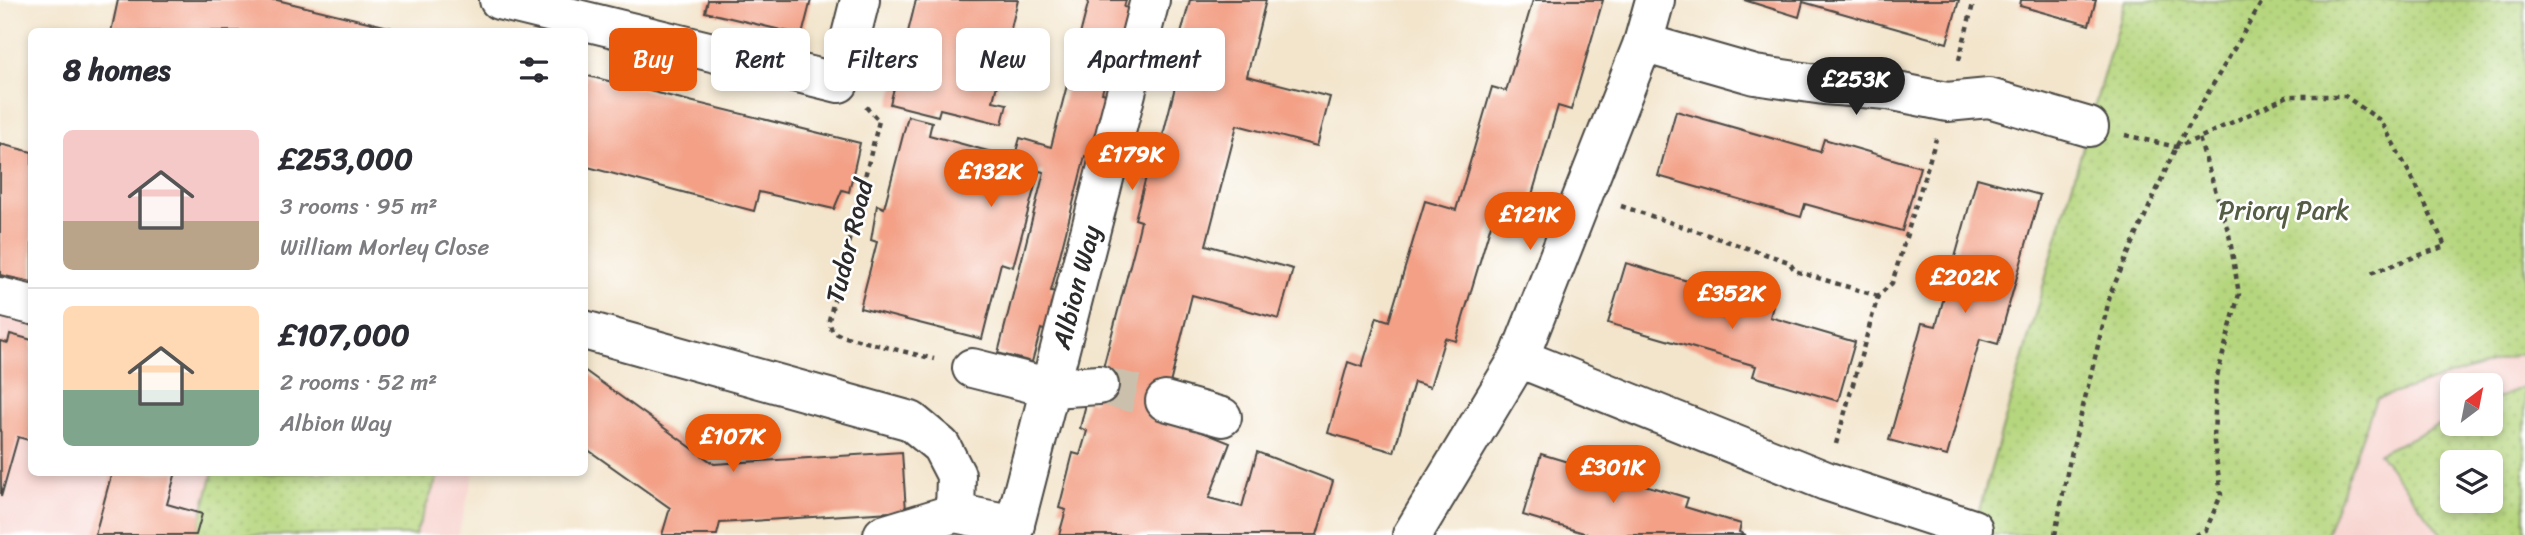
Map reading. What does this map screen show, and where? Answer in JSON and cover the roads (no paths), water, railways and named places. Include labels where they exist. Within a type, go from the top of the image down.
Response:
[{"type":"street","points":[[499,0],[839,83],[860,0]]},
{"type":"street","name":"Albion Way","points":[[1014,530],[1150,0]]},
{"type":"street","points":[[1419,523],[1519,358],[1643,43],[1655,0]]},
{"type":"street","points":[[1643,43],[1755,75],[1824,85],[1888,90],[1947,103],[1989,98],[2089,127]]},
{"type":"street","points":[[0,297],[28,304]]},
{"type":"street","points":[[588,331],[911,421],[941,446],[956,475],[955,513]]},
{"type":"street","points":[[1519,358],[1826,481],[1973,529]]},
{"type":"street","points":[[972,368],[1099,385]]},
{"type":"street","points":[[1165,401],[1222,417]]},
{"type":"street","points":[[884,535],[955,513],[1014,530]]},
{"type":"tunnel","points":[[1099,385],[1165,401]]},
{"type":"park label","name":"Priory Park","points":[[2284,210]]}]
